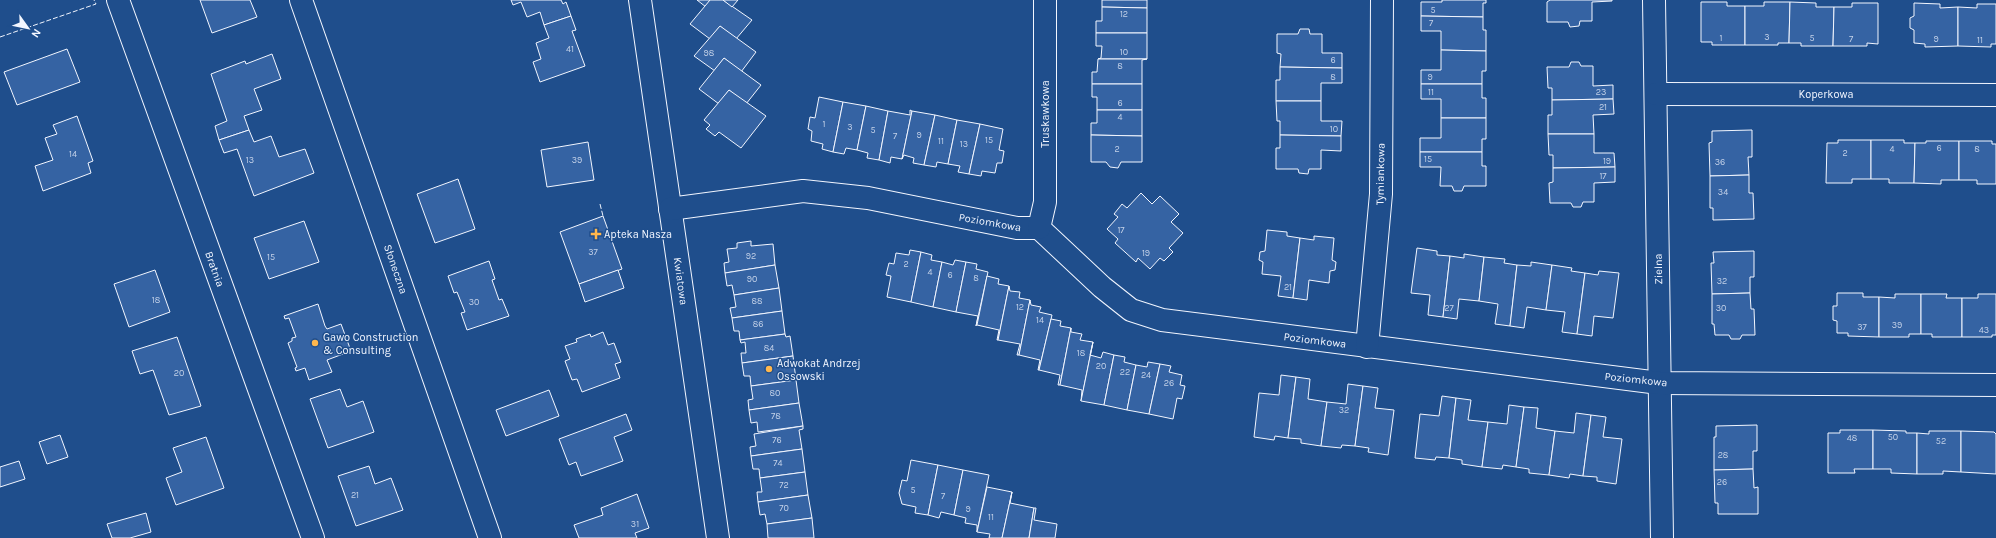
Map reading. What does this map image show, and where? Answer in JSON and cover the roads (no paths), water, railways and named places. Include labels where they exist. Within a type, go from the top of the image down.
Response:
[{"type":"street","name":"Bratnia","points":[[118,0],[313,538]]},
{"type":"street","name":"Słoneczna","points":[[301,0],[490,538]]},
{"type":"street","name":"Kwiatowa","points":[[640,0],[718,538]]},
{"type":"street","name":"Truskawkowa","points":[[1039,228],[1045,202],[1045,0]]},
{"type":"street","name":"Tymiankowa","points":[[1368,347],[1381,194],[1382,0]]},
{"type":"street","name":"Zielna","points":[[1654,0],[1662,538]]},
{"type":"street","name":"Koperkowa","points":[[1656,94],[1996,95]]},
{"type":"street","name":"Poziomkowa","points":[[670,209],[803,191],[868,198],[1017,228],[1039,228],[1102,287],[1131,310],[1162,320],[1659,383],[1996,385]]},
{"type":"place","name":"Apteka Nasza","points":[[596,234]]},
{"type":"place","name":"Gawo Construction & Consulting","points":[[315,343]]},
{"type":"place","name":"Adwokat Andrzej Ossowski","points":[[769,369]]}]
